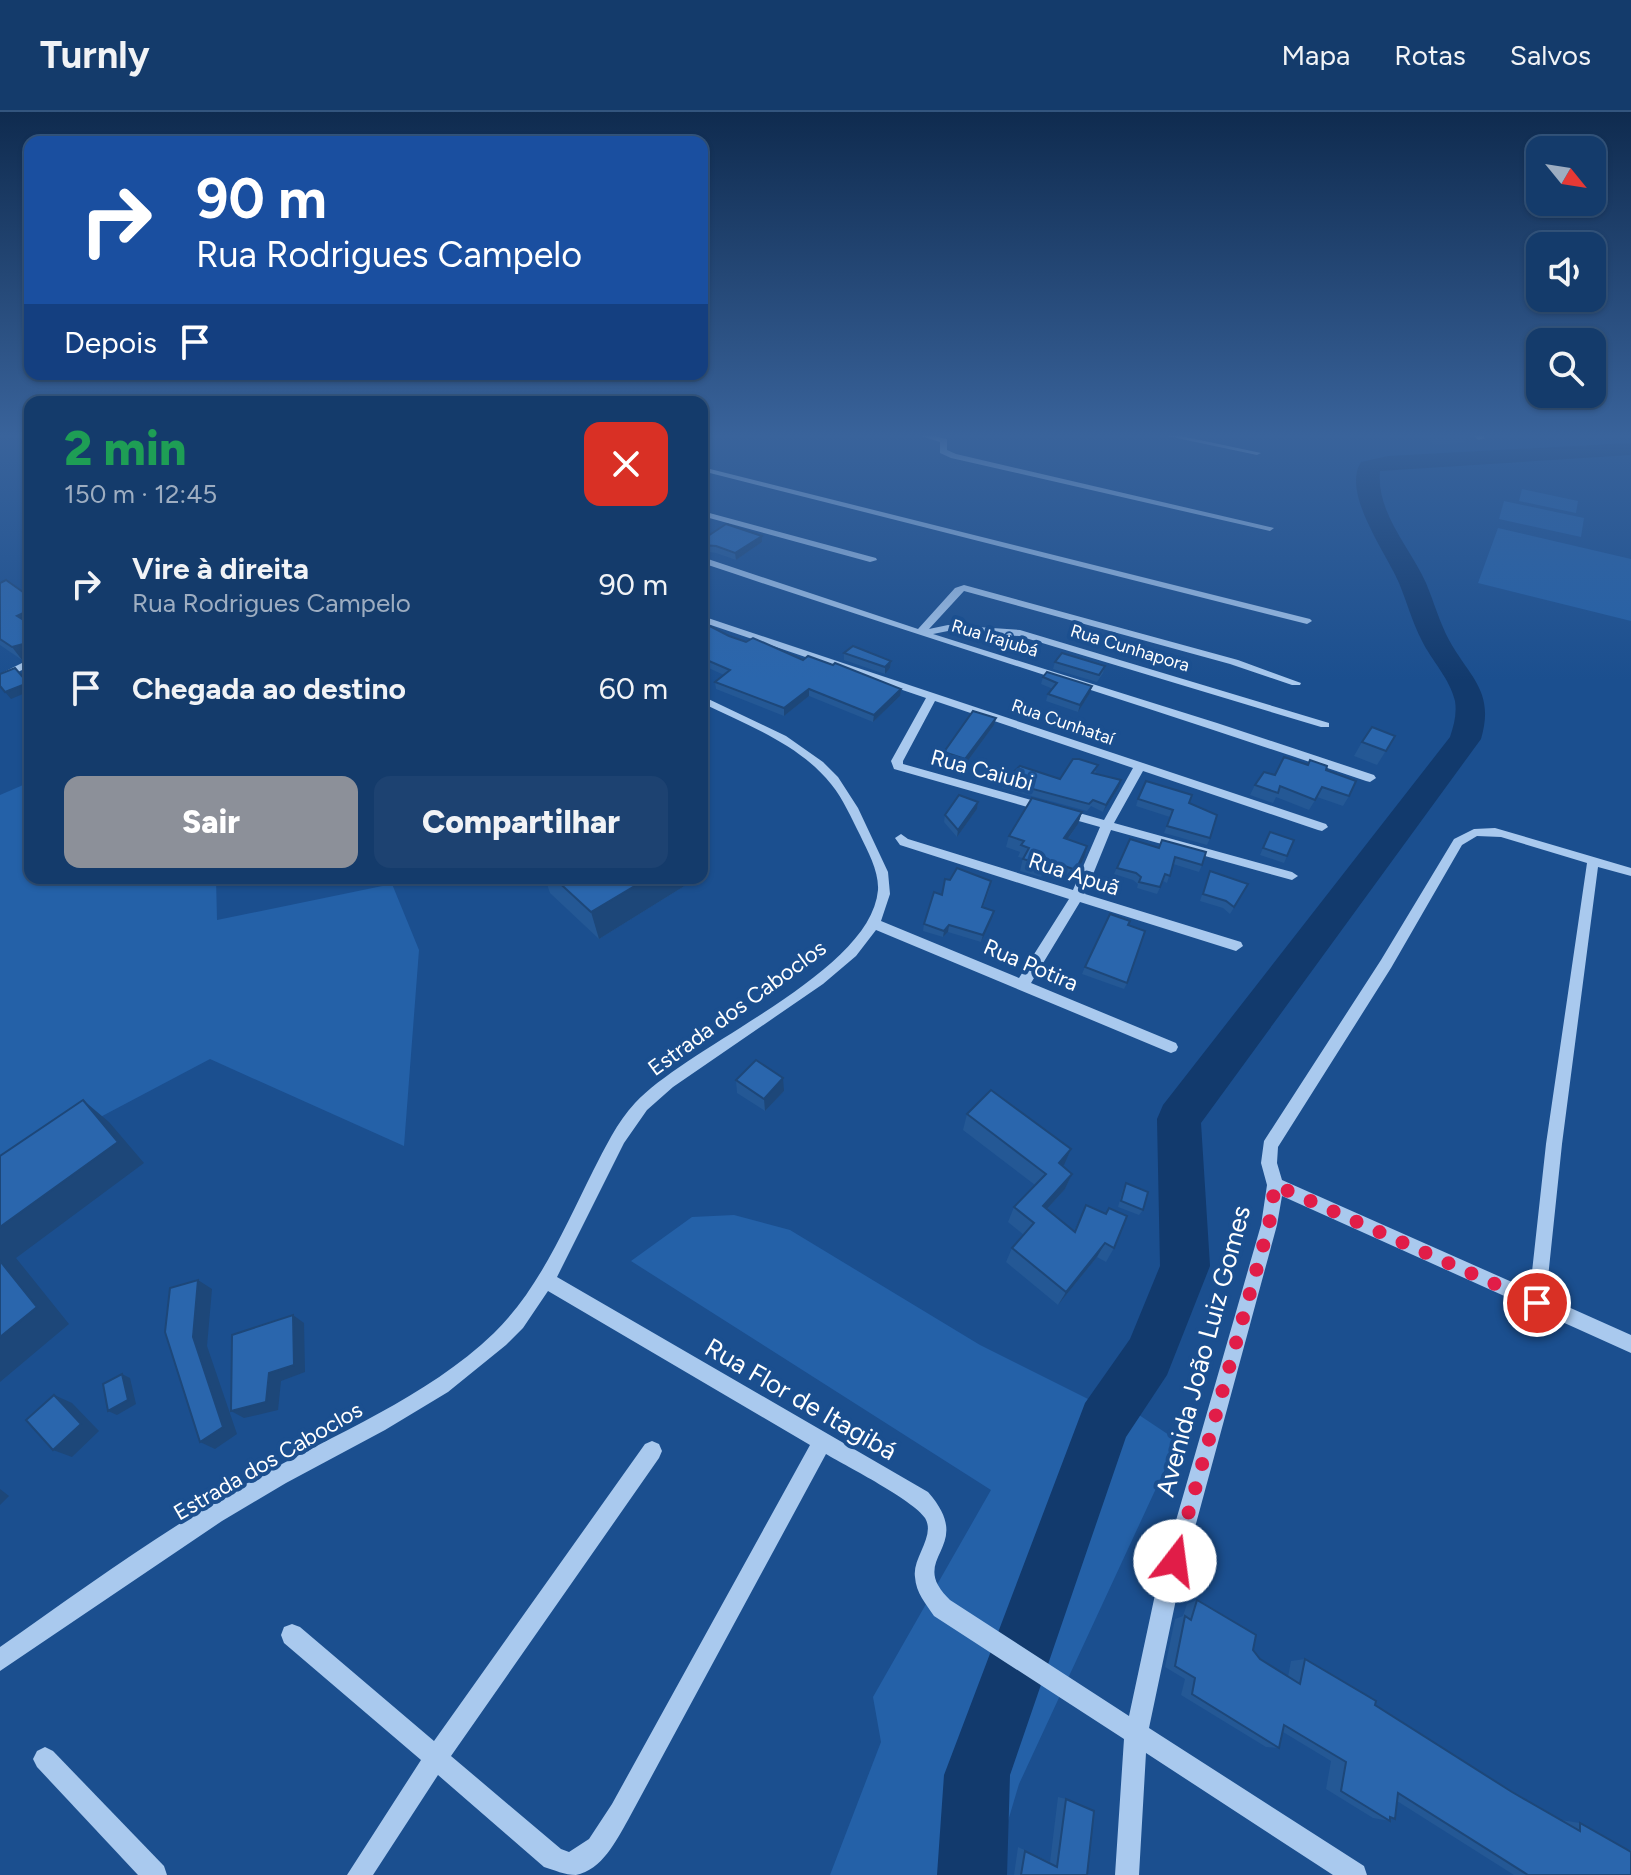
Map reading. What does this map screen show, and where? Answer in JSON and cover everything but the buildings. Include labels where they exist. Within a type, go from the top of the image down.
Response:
[{"type":"street","points":[[710,515],[873,560]]},
{"type":"street","points":[[886,515],[1307,621]]},
{"type":"street","points":[[1214,515],[1270,528]]},
{"type":"street","name":"Rua Irajubá","points":[[708,562],[1370,778]]},
{"type":"street","points":[[920,633],[958,590],[964,588],[1234,662],[1296,683]]},
{"type":"street","name":"Rua Cunhataí","points":[[708,621],[1322,827]]},
{"type":"street","name":"Rua Cunhapora","points":[[920,633],[948,628],[984,628],[1034,636],[1325,725]]},
{"type":"street","points":[[0,678],[24,665]]},
{"type":"street","name":"Rua Caiubi","points":[[932,697],[897,761],[898,766],[906,770],[1292,876]]},
{"type":"street","name":"Estrada dos Caboclos","points":[[0,1660],[155,1551],[248,1493],[410,1407],[442,1386],[502,1337],[546,1280],[618,1139],[641,1107],[673,1078],[797,996],[859,943],[873,923],[884,898],[884,880],[878,860],[846,796],[823,768],[795,746],[708,702]]},
{"type":"street","points":[[1022,985],[1077,897],[1107,825],[1139,767]]},
{"type":"street","name":"Avenida João Luiz Gomes","points":[[1127,1875],[1136,1735],[1167,1590],[1269,1225],[1275,1185],[1269,1163],[1270,1146],[1386,964],[1458,842],[1468,833],[1488,830],[1593,861]]},
{"type":"street","name":"Rua Apuã","points":[[901,838],[904,842],[1236,946]]},
{"type":"street","points":[[1537,1303],[1556,1130],[1593,861],[1631,872]]},
{"type":"street","name":"Rua Potira","points":[[873,923],[1171,1047]]},
{"type":"street","points":[[1275,1185],[1631,1344]]},
{"type":"street","name":"Rua Flor de Itagibá","points":[[546,1280],[921,1499],[935,1511],[939,1529],[922,1574],[926,1593],[942,1608],[1136,1735]]},
{"type":"street","points":[[292,1635],[553,1858],[571,1865],[598,1848],[822,1442]]},
{"type":"street","points":[[359,1875],[436,1758],[652,1451]]},
{"type":"street","points":[[1136,1735],[1355,1875]]},
{"type":"street","points":[[45,1759],[155,1875]]},
{"type":"shaded area","points":[[1500,515],[1584,518],[1581,537],[1499,519]]},
{"type":"shaded area","points":[[1498,528],[1631,559],[1631,621],[1478,583]]},
{"type":"shaded area","points":[[24,785],[24,884],[216,884],[217,920],[392,884],[419,950],[404,1146],[210,1059],[72,1132],[0,1177],[0,795]]},
{"type":"shaded area","points":[[734,1215],[790,1230],[980,1345],[1102,1406],[1133,1411],[1178,1441],[1019,1784],[992,1875],[830,1875],[881,1742],[873,1697],[991,1490],[631,1261],[692,1217]]},
{"type":"waterway","points":[[972,1875],[977,1775],[1104,1422],[1149,1357],[1185,1266],[1179,1119],[1465,739],[1470,724],[1470,699],[1466,689],[1434,638],[1412,582],[1377,515]]},
{"type":"route","points":[[1175,1561],[1207,1441],[1241,1332],[1269,1225],[1275,1185],[1537,1303]]}]
